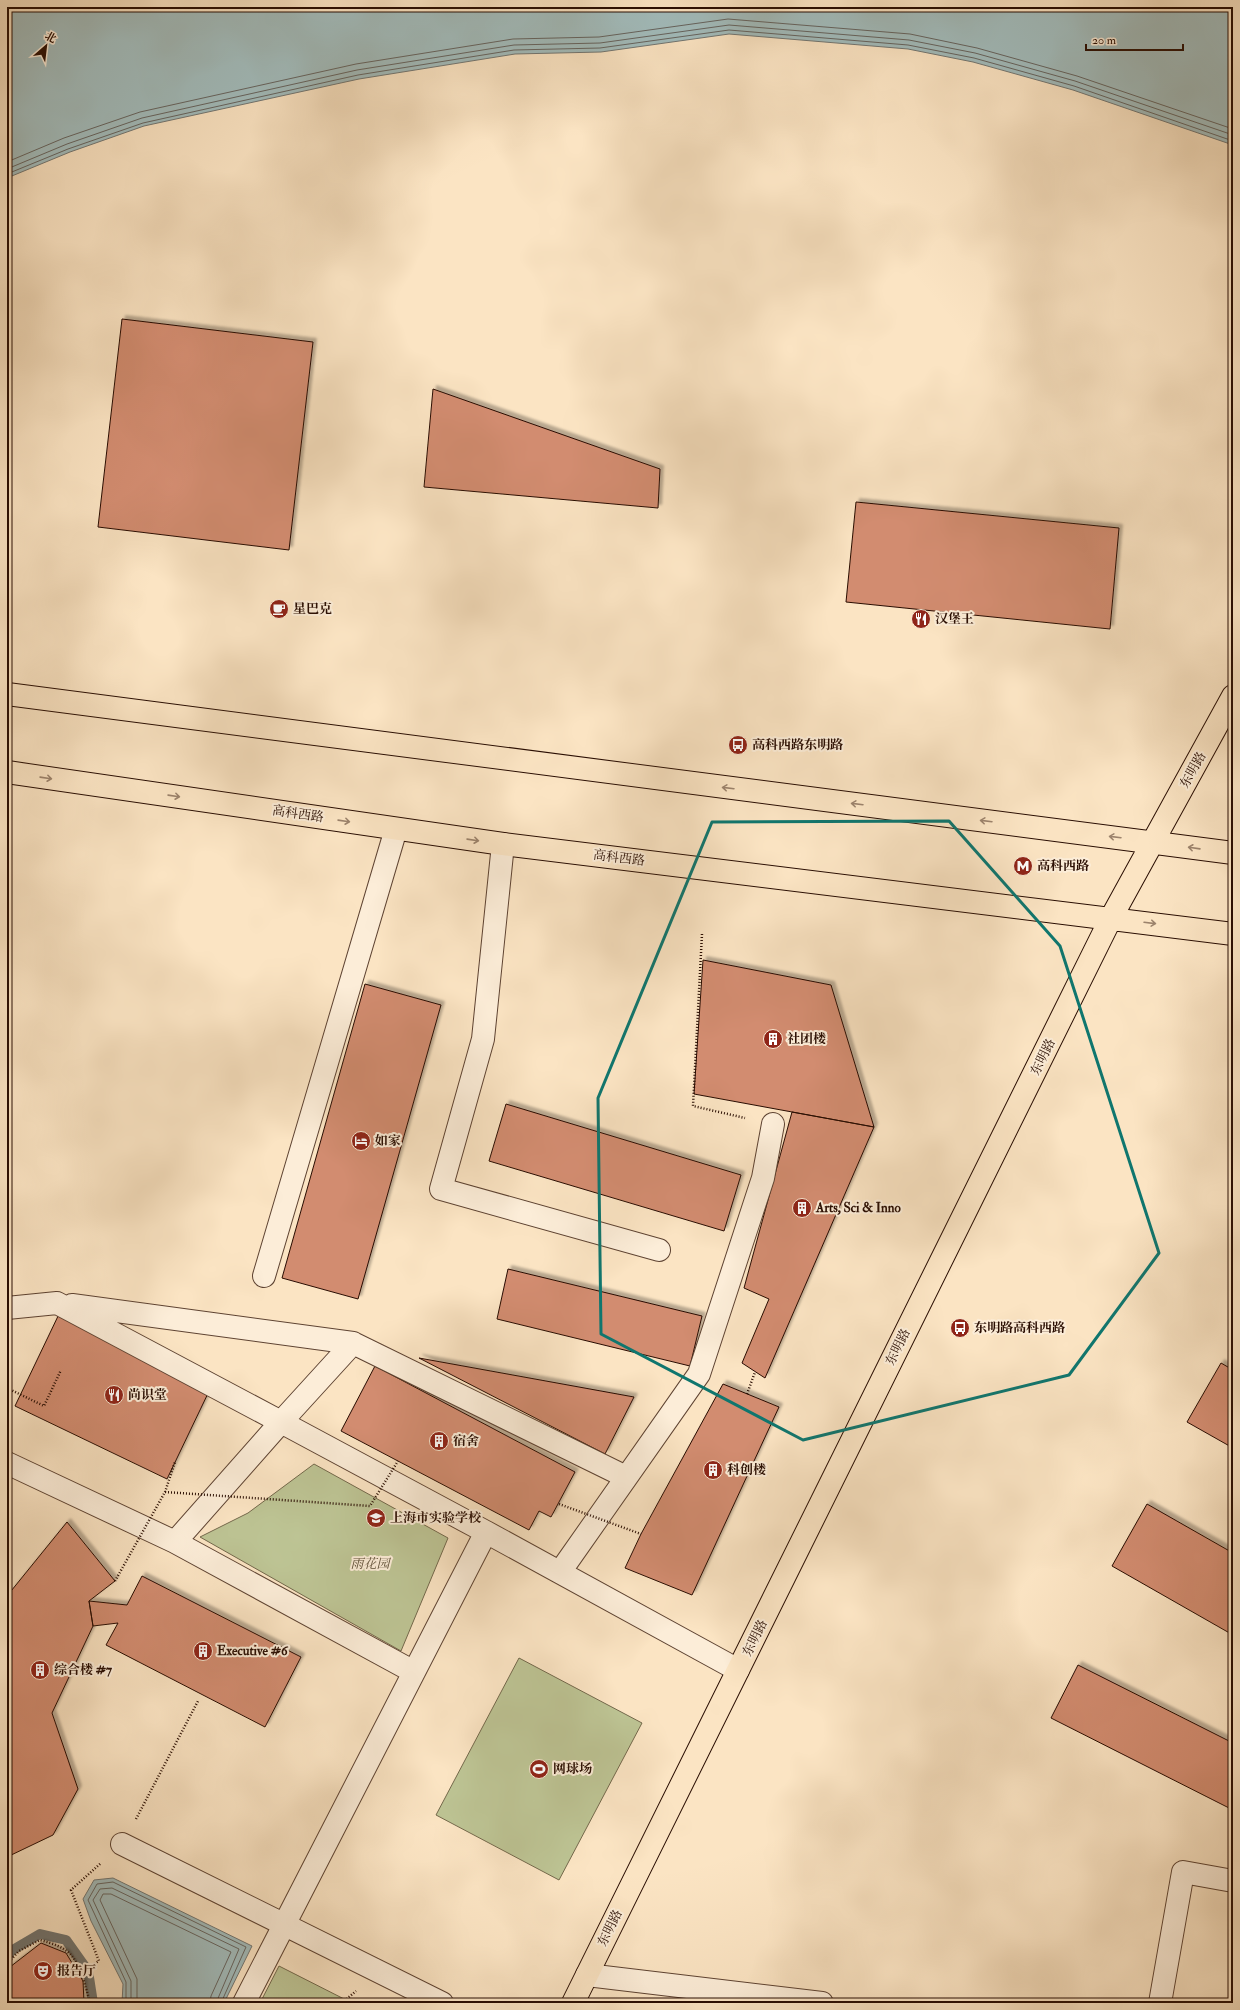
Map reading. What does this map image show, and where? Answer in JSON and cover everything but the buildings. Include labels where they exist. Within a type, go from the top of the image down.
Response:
[{"type":"main road","points":[[7,694],[1233,853]]},
{"type":"main road","name":"东明路","points":[[573,2003],[1111,918],[1233,696]]},
{"type":"main road","name":"高科西路","points":[[7,772],[503,844],[1233,934]]},
{"type":"lane","points":[[264,1276],[396,829]]},
{"type":"lane","points":[[503,844],[483,1039],[441,1188],[659,1250]]},
{"type":"lane","points":[[560,1572],[698,1374],[763,1178],[773,1124]]},
{"type":"lane","points":[[57,1303],[486,1532],[738,1670]]},
{"type":"lane","points":[[7,1308],[57,1303],[353,1343],[626,1477]]},
{"type":"lane","points":[[176,1542],[281,1422],[353,1343]]},
{"type":"lane","points":[[7,1463],[176,1542],[414,1672]]},
{"type":"lane","points":[[244,2003],[486,1532]]},
{"type":"lane","points":[[122,1844],[442,2003]]},
{"type":"lane","points":[[1160,2003],[1183,1872],[1233,1881]]},
{"type":"lane","points":[[587,1975],[822,2003]]},
{"type":"path","points":[[702,934],[693,1106],[773,1124]]},
{"type":"path","points":[[7,1388],[44,1406],[61,1370]]},
{"type":"path","points":[[747,1394],[755,1372]]},
{"type":"path","points":[[165,1492],[370,1506],[398,1461]]},
{"type":"path","points":[[115,1581],[165,1492],[175,1462]]},
{"type":"path","points":[[559,1504],[641,1534]]},
{"type":"path","points":[[7,1964],[19,1951],[40,1940],[63,1947],[73,1956],[82,1970],[89,2003]]},
{"type":"path","points":[[82,1970],[93,1965]]},
{"type":"highlighted area","points":[[949,821],[1060,946],[1159,1253],[1069,1375],[803,1440],[601,1334],[598,1098],[712,822]]},
{"type":"green space","name":"雨花园","points":[[314,1464],[448,1538],[401,1651],[200,1537],[248,1513]]},
{"type":"green space","name":"网球场","points":[[519,1658],[642,1723],[559,1880],[436,1815]]},
{"type":"green space","points":[[279,1966],[352,2003],[260,2003]]},
{"type":"water","points":[[7,7],[1233,7],[1233,145],[1073,90],[973,62],[908,49],[729,34],[601,52],[515,54],[359,79],[144,126],[70,152],[7,178]]},
{"type":"water","points":[[113,1878],[252,1946],[224,2003],[122,2003],[123,1984],[91,1921],[83,1899],[94,1880]]},
{"type":"waterway","points":[[7,1958],[11,1951],[40,1934],[66,1940],[88,1971],[93,2003]]},
{"type":"place","name":"星巴克","points":[[279,609]]},
{"type":"place","name":"汉堡王","points":[[921,619]]},
{"type":"place","name":"高科西路东明路","points":[[738,745]]},
{"type":"place","name":"高科西路","points":[[1023,866]]},
{"type":"place","name":"社团楼","points":[[773,1039]]},
{"type":"place","name":"如家","points":[[361,1141]]},
{"type":"place","name":"Arts, Sci & Inno","points":[[802,1208]]},
{"type":"place","name":"东明路高科西路","points":[[960,1328]]},
{"type":"place","name":"尚识堂","points":[[114,1395]]},
{"type":"place","name":"宿舍","points":[[439,1441]]},
{"type":"place","name":"科创楼","points":[[713,1470]]},
{"type":"place","name":"上海市实验学校","points":[[376,1518]]},
{"type":"place","name":"Executive #6","points":[[203,1651]]},
{"type":"place","name":"综合楼 #7","points":[[40,1670]]},
{"type":"place","name":"网球场","points":[[539,1769]]},
{"type":"place","name":"报告厅","points":[[43,1971]]}]
